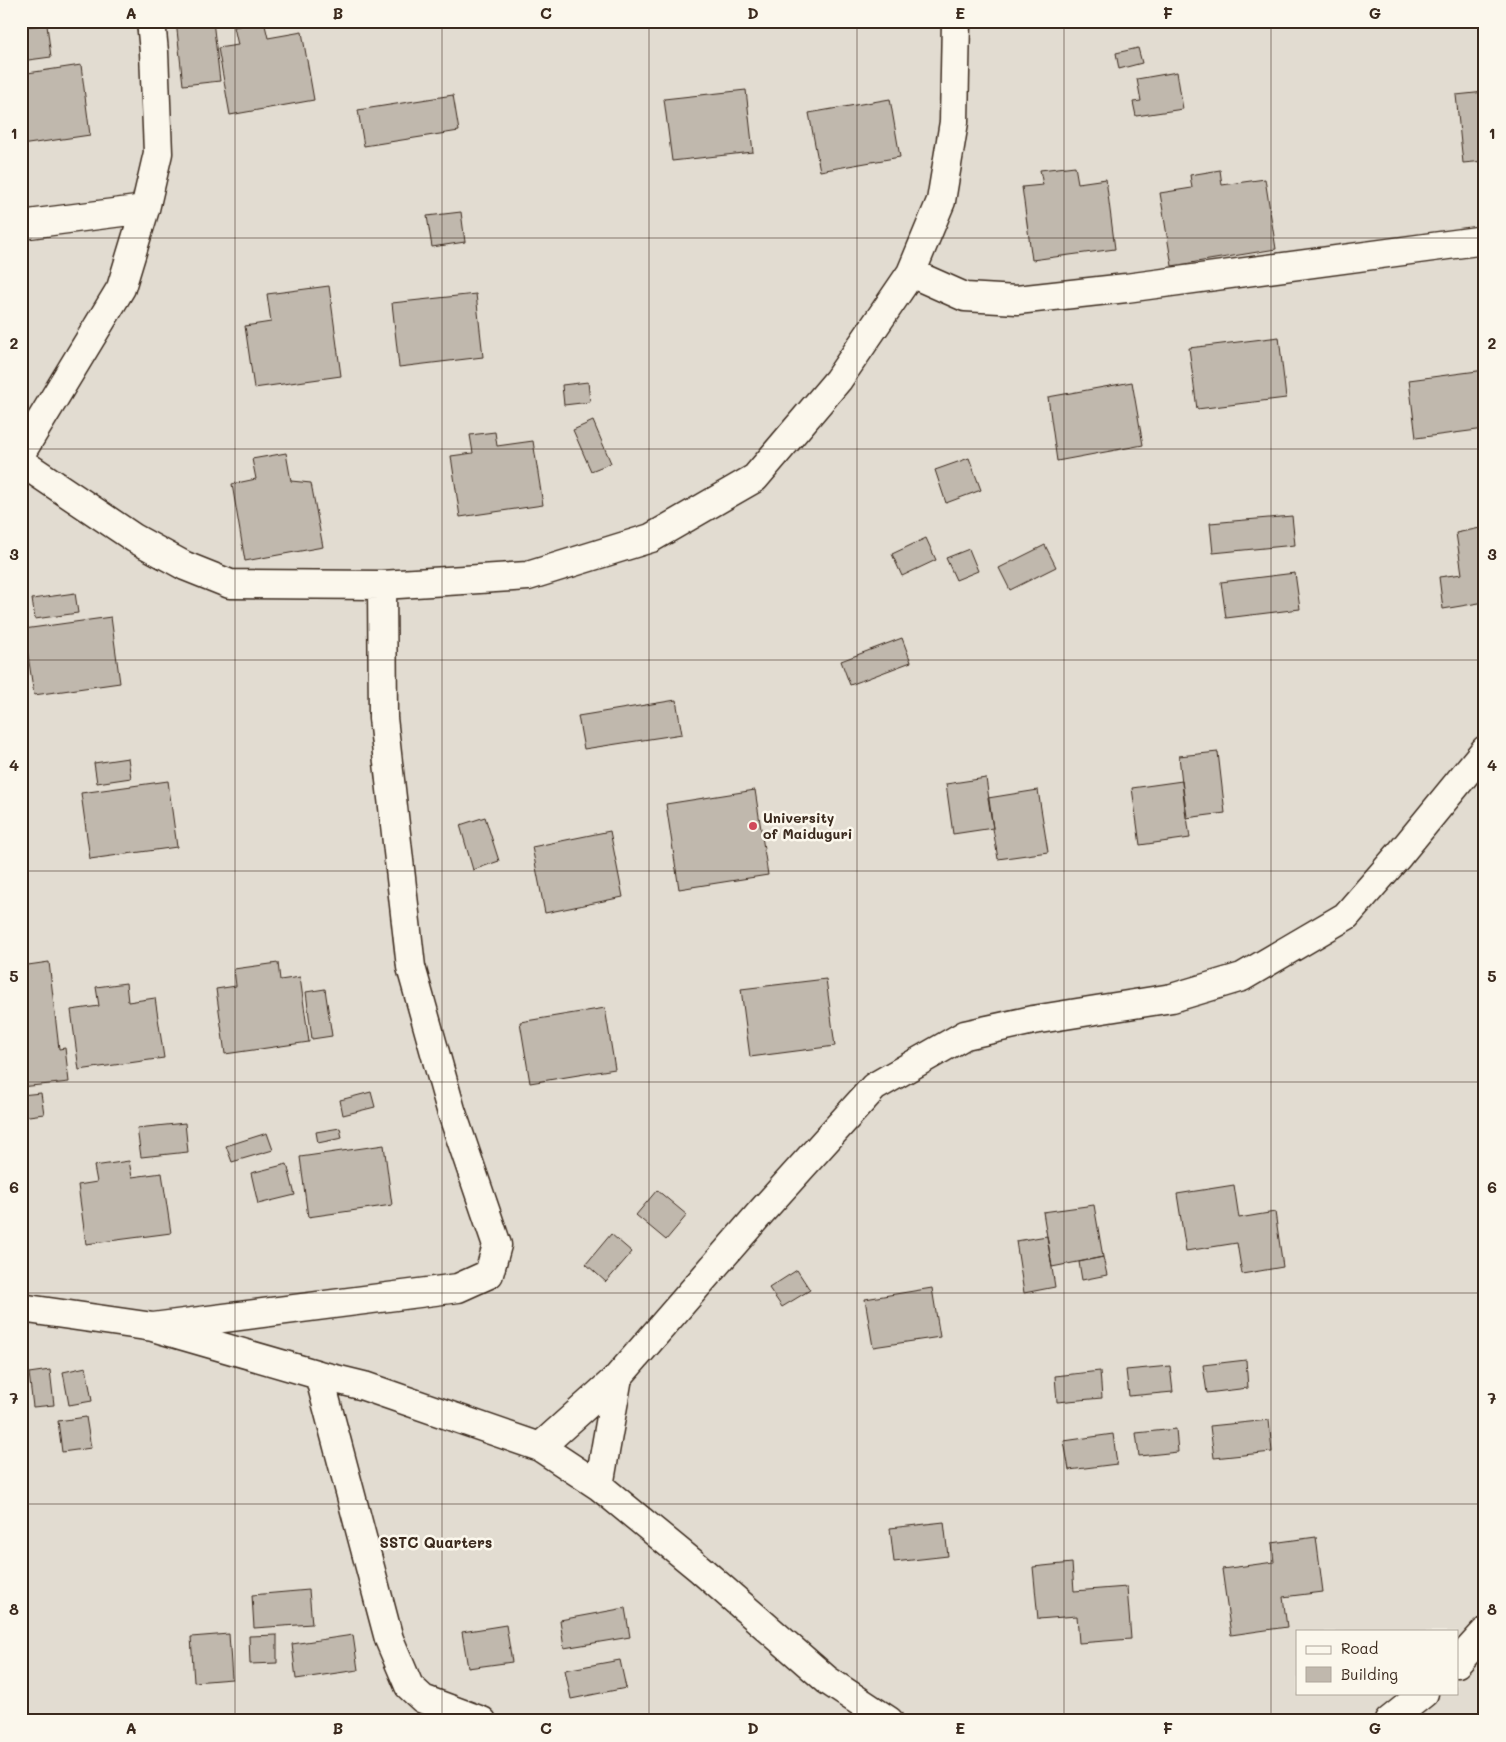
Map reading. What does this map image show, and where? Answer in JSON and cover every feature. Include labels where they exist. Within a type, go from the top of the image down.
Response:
[{"type":"street","points":[[21,453],[121,288],[145,209],[158,153],[151,21]]},
{"type":"street","points":[[21,462],[134,538],[185,566],[230,584],[382,585],[528,576],[651,538],[755,478],[838,380],[911,273],[941,201],[954,122],[956,21]]},
{"type":"street","points":[[21,225],[145,209]]},
{"type":"street","points":[[911,273],[965,297],[1016,300],[1126,288],[1485,240]]},
{"type":"street","points":[[153,1327],[458,1288],[489,1274],[497,1245],[450,1110],[411,967],[383,718],[382,585]]},
{"type":"street","points":[[540,1447],[618,1377],[762,1211],[874,1087],[965,1035],[1033,1020],[1172,998],[1242,977],[1346,916],[1485,750]]},
{"type":"street","points":[[21,1308],[153,1327],[364,1386],[540,1447],[599,1486],[827,1680],[890,1721]]},
{"type":"street","points":[[320,1375],[389,1639],[409,1686],[423,1699],[482,1721]]},
{"type":"street","points":[[599,1486],[618,1377]]},
{"type":"street","points":[[1458,1662],[1485,1632]]},
{"type":"street","points":[[1389,1721],[1423,1694]]},
{"type":"shaded area","name":"University of Maiduguri","points":[[21,21],[1485,21],[1485,1721],[21,1721]]},
{"type":"building","points":[[176,21],[213,21],[220,81],[183,85]]},
{"type":"building","points":[[264,21],[268,38],[302,32],[314,100],[230,115],[218,48],[238,45],[234,27]]},
{"type":"building","points":[[47,25],[51,57],[21,61],[21,27]]},
{"type":"building","points":[[1138,48],[1142,63],[1119,69],[1116,53]]},
{"type":"building","points":[[81,65],[90,135],[21,145],[21,74]]},
{"type":"building","points":[[1177,72],[1183,109],[1136,116],[1133,102],[1141,101],[1137,79]]},
{"type":"building","points":[[746,90],[753,152],[672,161],[664,99]]},
{"type":"building","points":[[1485,92],[1485,161],[1463,163],[1456,95]]},
{"type":"building","points":[[453,95],[459,131],[364,146],[358,110]]},
{"type":"building","points":[[890,99],[900,157],[820,171],[809,113]]},
{"type":"building","points":[[1075,166],[1078,183],[1106,179],[1115,249],[1032,260],[1022,187],[1043,185],[1040,170]]},
{"type":"building","points":[[1220,170],[1222,185],[1265,179],[1276,249],[1172,266],[1160,193],[1192,188],[1190,175]]},
{"type":"building","points":[[461,212],[465,242],[432,247],[427,216]]},
{"type":"building","points":[[329,286],[341,376],[254,388],[245,326],[271,322],[267,294]]},
{"type":"building","points":[[476,294],[483,357],[399,367],[392,303]]},
{"type":"building","points":[[1279,337],[1286,398],[1197,409],[1189,348]]},
{"type":"building","points":[[1485,370],[1485,429],[1416,438],[1409,380]]},
{"type":"building","points":[[588,382],[590,402],[564,405],[562,385]]},
{"type":"building","points":[[1132,382],[1143,445],[1057,461],[1048,397]]},
{"type":"building","points":[[593,421],[611,463],[591,471],[573,430]]},
{"type":"building","points":[[495,432],[497,446],[533,441],[543,505],[460,517],[451,456],[473,453],[470,435]]},
{"type":"building","points":[[286,453],[291,481],[311,483],[323,547],[245,561],[232,484],[256,479],[252,459]]},
{"type":"building","points":[[969,458],[981,490],[946,503],[935,470]]},
{"type":"building","points":[[1292,516],[1295,545],[1213,553],[1210,523]]},
{"type":"building","points":[[1485,527],[1485,602],[1443,609],[1439,577],[1462,574],[1456,533]]},
{"type":"building","points":[[926,538],[936,560],[902,576],[892,554]]},
{"type":"building","points":[[1045,545],[1056,567],[1010,590],[999,568]]},
{"type":"building","points":[[969,549],[978,571],[956,580],[946,558]]},
{"type":"building","points":[[1295,573],[1300,609],[1226,618],[1221,582]]},
{"type":"building","points":[[75,593],[78,613],[35,619],[32,599]]},
{"type":"building","points":[[111,617],[120,683],[34,695],[24,629]]},
{"type":"building","points":[[902,638],[911,662],[850,685],[841,661]]},
{"type":"building","points":[[676,700],[682,734],[584,749],[578,716]]},
{"type":"building","points":[[1218,752],[1225,813],[1186,818],[1179,756]]},
{"type":"building","points":[[128,758],[131,778],[97,783],[94,763]]},
{"type":"building","points":[[986,778],[993,828],[953,834],[946,784]]},
{"type":"building","points":[[168,781],[177,847],[90,859],[81,793]]},
{"type":"building","points":[[1182,781],[1190,838],[1140,845],[1132,788]]},
{"type":"building","points":[[755,790],[768,875],[679,889],[666,804]]},
{"type":"building","points":[[1038,790],[1048,852],[998,859],[988,798]]},
{"type":"building","points":[[485,817],[499,861],[473,870],[460,825]]},
{"type":"building","points":[[21,829],[26,864],[21,865]]},
{"type":"building","points":[[610,831],[623,897],[545,913],[532,847]]},
{"type":"building","points":[[49,962],[59,1049],[65,1048],[69,1082],[21,1087],[21,966]]},
{"type":"building","points":[[278,963],[280,980],[300,977],[309,1042],[225,1054],[216,989],[236,986],[234,969]]},
{"type":"building","points":[[826,979],[835,1046],[750,1057],[741,989]]},
{"type":"building","points":[[126,983],[128,1002],[155,998],[164,1058],[79,1070],[71,1010],[99,1006],[96,987]]},
{"type":"building","points":[[325,989],[332,1036],[312,1039],[306,992]]},
{"type":"building","points":[[605,1008],[615,1069],[530,1083],[520,1022]]},
{"type":"building","points":[[371,1092],[375,1107],[343,1115],[340,1100]]},
{"type":"building","points":[[41,1093],[44,1114],[21,1117],[21,1095]]},
{"type":"building","points":[[185,1123],[188,1152],[141,1157],[137,1128]]},
{"type":"building","points":[[340,1128],[342,1138],[318,1143],[316,1132]]},
{"type":"building","points":[[267,1133],[273,1150],[232,1162],[226,1146]]},
{"type":"building","points":[[384,1145],[392,1205],[308,1217],[300,1157]]},
{"type":"building","points":[[129,1161],[132,1177],[162,1173],[171,1233],[86,1244],[78,1185],[97,1182],[94,1166]]},
{"type":"building","points":[[287,1164],[295,1195],[258,1204],[251,1173]]},
{"type":"building","points":[[1234,1185],[1239,1218],[1275,1212],[1283,1267],[1242,1274],[1237,1243],[1186,1251],[1177,1194]]},
{"type":"building","points":[[657,1190],[687,1215],[666,1240],[636,1215]]},
{"type":"building","points":[[1094,1205],[1103,1257],[1052,1267],[1043,1212]]},
{"type":"building","points":[[611,1234],[632,1252],[606,1282],[586,1264]]},
{"type":"building","points":[[1047,1236],[1055,1287],[1024,1293],[1016,1241]]},
{"type":"building","points":[[1103,1257],[1107,1275],[1082,1280],[1079,1262]]},
{"type":"building","points":[[797,1270],[810,1290],[782,1307],[769,1288]]},
{"type":"building","points":[[932,1288],[940,1337],[873,1347],[865,1299]]},
{"type":"building","points":[[1246,1360],[1248,1388],[1207,1393],[1203,1365]]},
{"type":"building","points":[[1170,1366],[1173,1392],[1129,1396],[1126,1370]]},
{"type":"building","points":[[86,1367],[92,1401],[69,1405],[63,1372]]},
{"type":"building","points":[[50,1370],[54,1405],[33,1407],[29,1373]]},
{"type":"building","points":[[1100,1371],[1102,1398],[1057,1402],[1055,1376]]},
{"type":"building","points":[[86,1417],[91,1448],[62,1452],[58,1421]]},
{"type":"building","points":[[1269,1420],[1272,1452],[1214,1458],[1210,1426]]},
{"type":"building","points":[[1176,1429],[1178,1452],[1139,1456],[1136,1433]]},
{"type":"building","points":[[1113,1434],[1117,1464],[1069,1470],[1064,1441]]},
{"type":"building","points":[[944,1522],[948,1556],[894,1562],[890,1528]]},
{"type":"building","points":[[1316,1537],[1323,1592],[1283,1597],[1287,1627],[1231,1635],[1222,1569],[1274,1562],[1272,1543]]},
{"type":"building","points":[[1072,1563],[1074,1591],[1127,1587],[1131,1639],[1079,1643],[1077,1616],[1038,1619],[1033,1567]]},
{"type":"building","points":[[309,1590],[312,1624],[254,1628],[252,1595]]},
{"type":"building","points":[[625,1608],[630,1637],[564,1648],[560,1620]]},
{"type":"building","points":[[506,1625],[512,1662],[468,1668],[462,1632]]},
{"type":"building","points":[[229,1634],[232,1679],[194,1682],[191,1637]]},
{"type":"building","points":[[277,1635],[277,1663],[250,1664],[249,1636]]},
{"type":"building","points":[[353,1635],[358,1670],[296,1679],[292,1644]]},
{"type":"building","points":[[620,1660],[626,1688],[571,1699],[565,1670]]},
{"type":"place","name":"University of Maiduguri","points":[[753,826]]},
{"type":"district","name":"SSTC Quarters","points":[[436,1543]]}]
